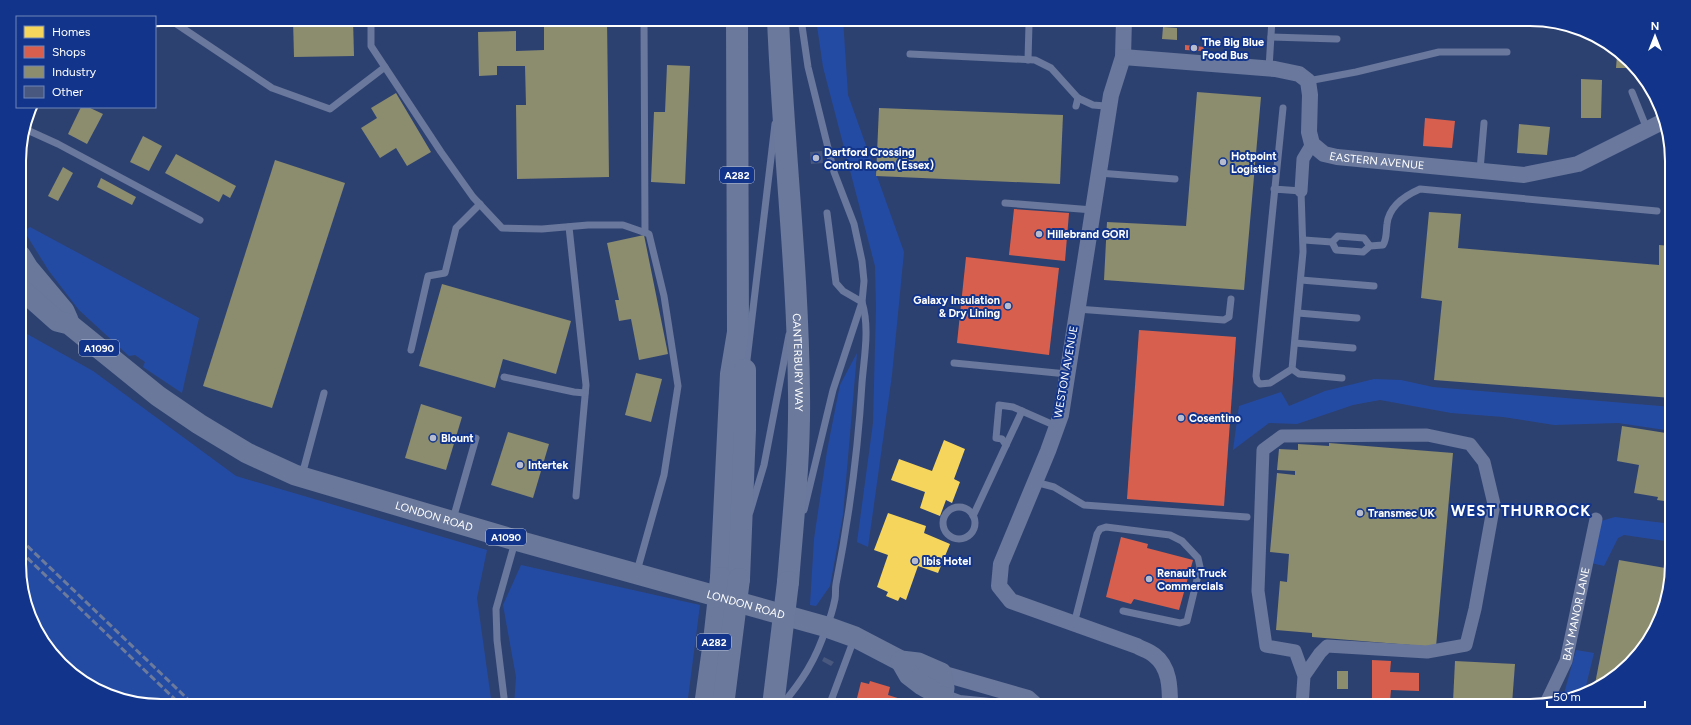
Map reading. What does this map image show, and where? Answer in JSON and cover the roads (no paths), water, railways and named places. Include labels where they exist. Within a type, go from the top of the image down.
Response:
[{"type":"highway","name":"A282","points":[[706,699],[714,641],[741,540],[745,430],[745,374],[738,332],[737,26]]},
{"type":"highway","name":"CANTERBURY WAY","points":[[774,699],[788,582],[798,457],[799,394],[795,297],[780,78],[778,26]]},
{"type":"highway","name":"A282","points":[[723,699],[730,579],[731,374],[738,332]]},
{"type":"main road","name":"LONDON ROAD","points":[[26,265],[64,311],[69,324]]},
{"type":"main road","name":"LONDON ROAD","points":[[26,293],[57,321],[69,324],[158,396],[199,424],[247,453],[302,477],[515,540],[827,627],[855,637],[901,661],[918,663],[941,673]]},
{"type":"main road","name":"LONDON ROAD","points":[[901,661],[909,675],[940,699]]},
{"type":"main road","points":[[941,673],[944,688],[942,699]]},
{"type":"street","name":"WESTON AVENUE","points":[[1124,26],[1122,57],[1111,95],[1061,415],[1001,564],[999,586],[1010,601],[1137,646],[1155,656],[1167,672],[1170,699]]},
{"type":"street","points":[[1122,57],[1269,68],[1299,74],[1308,81],[1310,95],[1309,132],[1312,144],[1303,159],[1301,191]]},
{"type":"street","name":"EASTERN AVENUE","points":[[1312,144],[1324,154],[1337,157],[1524,175],[1578,164],[1659,123]]},
{"type":"street","points":[[1302,699],[1304,676],[1296,651],[1266,646],[1258,591],[1263,450],[1282,436],[1427,435],[1470,444],[1484,462],[1494,504],[1475,609],[1466,645],[1427,652],[1327,646],[1320,653],[1304,676]]},
{"type":"street","name":"BAY MANOR LANE","points":[[1549,697],[1566,661],[1596,520]]},
{"type":"street","name":"LONDON ROAD","points":[[941,673],[1029,699]]},
{"type":"lane","points":[[179,26],[272,88],[330,110],[385,67]]},
{"type":"lane","points":[[371,26],[371,46],[441,152],[473,197],[502,228],[542,229],[588,225],[623,225],[649,234],[664,296],[678,386],[664,475],[637,574]]},
{"type":"lane","points":[[644,26],[645,232]]},
{"type":"lane","points":[[801,26],[808,67],[830,159],[854,224],[859,244],[864,281],[862,302],[833,390],[803,515]]},
{"type":"lane","points":[[1028,60],[1029,26]]},
{"type":"lane","points":[[1269,68],[1272,26]]},
{"type":"lane","points":[[1271,37],[1337,39]]},
{"type":"lane","points":[[1308,81],[1356,72],[1439,52],[1507,52]]},
{"type":"lane","points":[[910,54],[1035,60],[1051,68],[1078,98],[1093,105],[1105,106],[1109,108]]},
{"type":"lane","points":[[745,374],[780,78]]},
{"type":"lane","points":[[1632,92],[1647,129]]},
{"type":"lane","points":[[1076,106],[1078,98]]},
{"type":"lane","points":[[1283,108],[1274,189],[1257,381],[1264,385],[1292,369]]},
{"type":"lane","points":[[1480,170],[1484,123]]},
{"type":"lane","points":[[30,131],[58,144],[200,220]]},
{"type":"lane","points":[[1098,173],[1176,179]]},
{"type":"lane","points":[[1274,189],[1301,191],[1304,240],[1292,369]]},
{"type":"lane","points":[[1304,240],[1332,242],[1338,236],[1364,238],[1370,246],[1377,247],[1383,245],[1385,241],[1387,222],[1397,202],[1406,195],[1420,190],[1657,211]]},
{"type":"lane","points":[[1005,202],[1093,210]]},
{"type":"lane","points":[[411,350],[428,276],[445,272],[456,228],[480,204]]},
{"type":"lane","points":[[787,699],[798,686],[815,657],[827,627],[835,600],[836,587],[842,560],[859,428],[866,335],[865,314],[862,302],[843,291],[836,283],[827,212]]},
{"type":"lane","points":[[569,227],[586,385],[576,496]]},
{"type":"lane","points":[[1332,242],[1336,250],[1364,252],[1370,246]]},
{"type":"lane","points":[[1301,280],[1374,286]]},
{"type":"lane","points":[[741,540],[764,465],[795,297]]},
{"type":"lane","points":[[1077,309],[1224,320],[1229,317],[1231,299]]},
{"type":"lane","points":[[1298,313],[1356,318]]},
{"type":"lane","points":[[1295,343],[1353,348]]},
{"type":"lane","points":[[954,363],[1067,374]]},
{"type":"lane","points":[[1292,369],[1299,374],[1342,378]]},
{"type":"lane","points":[[504,377],[574,392],[585,392]]},
{"type":"lane","points":[[302,477],[324,393]]},
{"type":"lane","points":[[1006,445],[1002,439],[996,438],[999,405],[1008,406],[1022,411],[1056,426]]},
{"type":"lane","points":[[973,516],[965,509],[955,508],[950,510],[944,519],[944,530],[947,534],[956,539],[966,538],[973,531],[975,526],[973,516],[1022,411]]},
{"type":"lane","points":[[452,521],[476,438]]},
{"type":"lane","points":[[1035,482],[1054,487],[1084,505],[1247,517]]},
{"type":"lane","points":[[1074,624],[1097,534],[1100,530],[1106,527],[1170,535],[1182,541],[1198,558],[1200,567],[1187,621],[1180,623],[1123,611]]},
{"type":"lane","points":[[788,582],[797,551],[800,530]]},
{"type":"lane","points":[[504,699],[497,640],[496,609],[515,540]]},
{"type":"lane","points":[[832,699],[855,637]]},
{"type":"railway","points":[[26,545],[188,699]]},
{"type":"railway","points":[[26,557],[175,699]]},
{"type":"place","name":"The Big Blue Food Bus","points":[[1194,48]]},
{"type":"place","name":"Dartford Crossing Control Room (Essex)","points":[[816,158]]},
{"type":"place","name":"Hotpoint Logistics","points":[[1223,162]]},
{"type":"place","name":"Hillebrand GORI","points":[[1039,234]]},
{"type":"place","name":"Galaxy Insulation & Dry Lining","points":[[1008,306]]},
{"type":"place","name":"Cosentino","points":[[1181,418]]},
{"type":"place","name":"Blount","points":[[433,438]]},
{"type":"place","name":"Intertek","points":[[520,465]]},
{"type":"place","name":"Transmec UK","points":[[1360,513]]},
{"type":"place","name":"Ibis Hotel","points":[[915,561]]},
{"type":"place","name":"Renault Truck Commercials","points":[[1149,579]]},
{"type":"district","name":"WEST THURROCK","points":[[1521,511]]}]
